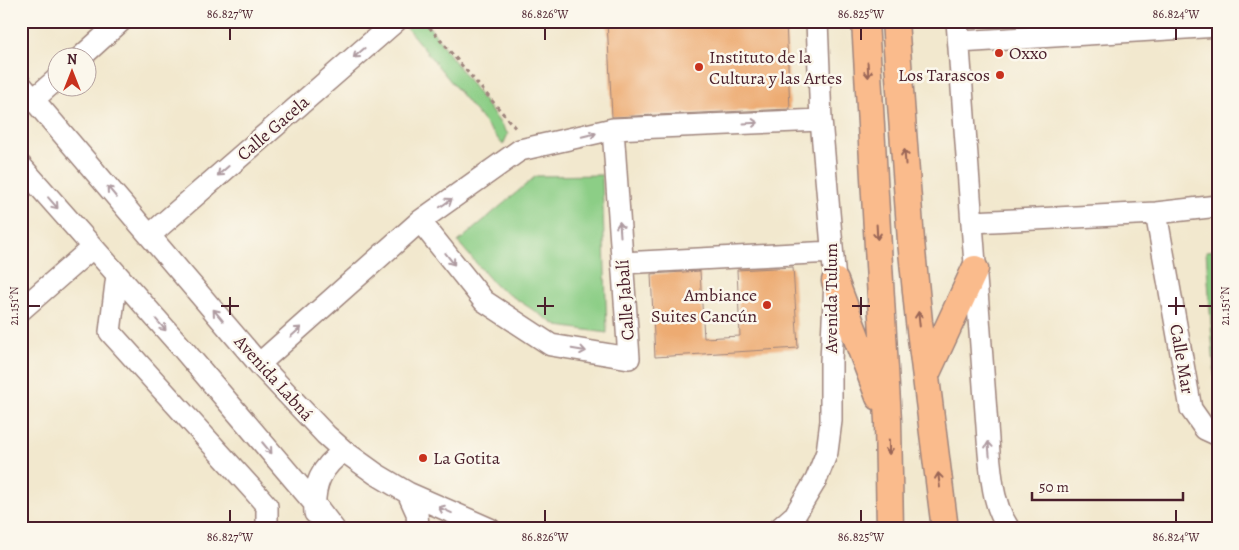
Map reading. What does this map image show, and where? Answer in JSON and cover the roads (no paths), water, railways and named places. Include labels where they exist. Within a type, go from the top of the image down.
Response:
[{"type":"main road","points":[[865,21],[888,421],[890,529]]},
{"type":"main road","points":[[895,21],[911,241],[919,322],[945,529]]},
{"type":"main road","points":[[926,376],[975,269]]},
{"type":"main road","points":[[835,281],[888,421]]},
{"type":"street","points":[[91,48],[121,21]]},
{"type":"street","name":"Calle Gacela","points":[[150,235],[396,21]]},
{"type":"street","name":"Avenida Tulum","points":[[779,529],[795,515],[816,480],[827,452],[831,421],[835,281],[821,120],[817,21]]},
{"type":"street","points":[[1009,529],[994,496],[989,454],[958,31],[1218,26]]},
{"type":"street","points":[[28,92],[48,83]]},
{"type":"street","name":"Avenida Labná","points":[[28,92],[259,364],[308,417],[344,452],[408,493],[490,529]]},
{"type":"street","points":[[259,364],[420,221],[520,150],[613,129],[821,120]]},
{"type":"street","name":"Calle Jabalí","points":[[420,221],[484,301],[551,345],[629,358],[613,129]]},
{"type":"street","points":[[21,166],[183,349],[334,529]]},
{"type":"street","points":[[972,222],[1156,213],[1218,206]]},
{"type":"street","name":"Calle Mar","points":[[1156,213],[1191,409],[1205,429],[1218,435]]},
{"type":"street","points":[[21,310],[93,247]]},
{"type":"street","points":[[622,262],[832,252]]},
{"type":"street","points":[[117,275],[110,332],[267,506],[267,529]]},
{"type":"street","points":[[315,529],[314,503],[318,483],[322,473],[329,464],[344,452]]},
{"type":"street","points":[[408,493],[417,513],[418,529]]},
{"type":"place","name":"Oxxo","points":[[999,53]]},
{"type":"place","name":"Instituto de la Cultura y las Artes","points":[[699,67]]},
{"type":"place","name":"Los Tarascos","points":[[1000,75]]},
{"type":"place","name":"Ambiance Suites Cancún","points":[[767,305]]},
{"type":"place","name":"La Gotita","points":[[423,458]]}]
